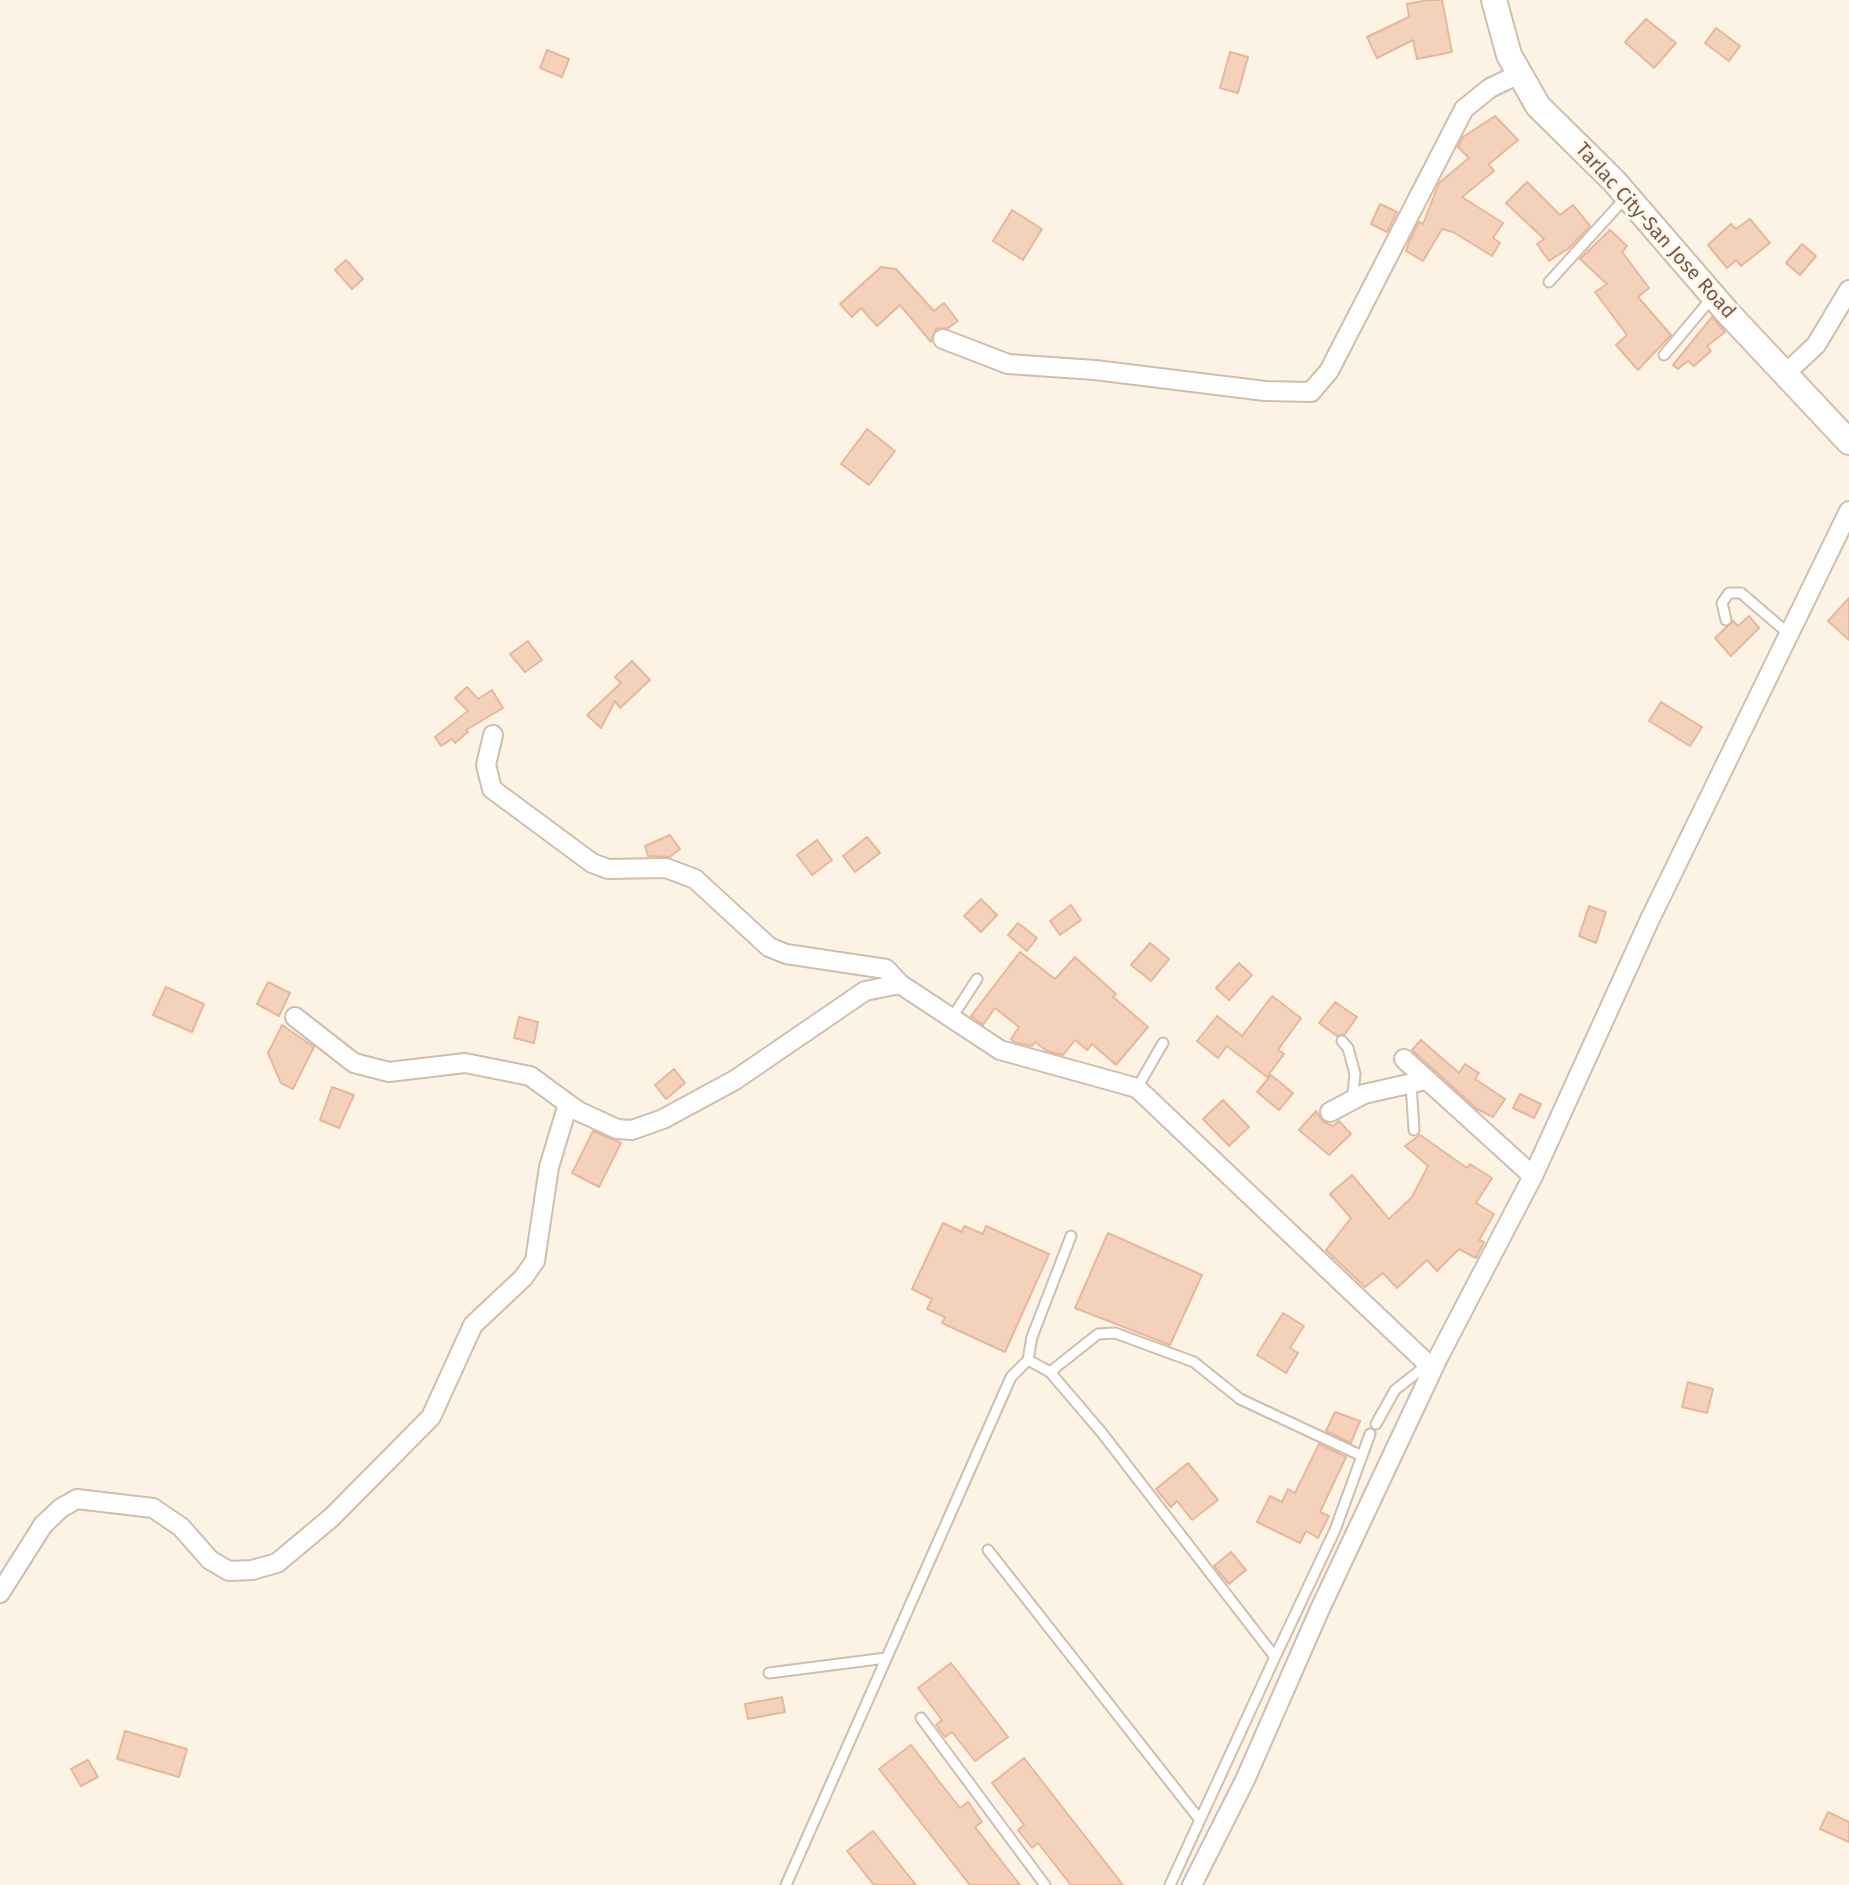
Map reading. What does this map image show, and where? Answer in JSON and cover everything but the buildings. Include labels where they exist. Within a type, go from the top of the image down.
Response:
[{"type":"main road","name":"Tarlac City-San Jose Road","points":[[1494,0],[1509,55],[1538,106],[1627,196],[1713,296],[1849,442]]},
{"type":"street","points":[[943,339],[1008,364],[1095,370],[1265,391],[1311,392],[1329,371],[1464,109],[1490,88],[1519,74]]},
{"type":"street","points":[[1785,374],[1816,345],[1849,290]]},
{"type":"street","points":[[1192,1885],[1245,1780],[1430,1366],[1533,1176],[1650,919],[1849,511]]},
{"type":"street","points":[[493,735],[486,765],[492,789],[592,863],[608,869],[666,868],[695,879],[769,947],[786,954],[886,969],[900,984],[953,1016],[1000,1050],[1137,1088],[1430,1366]]},
{"type":"street","points":[[295,1017],[354,1063],[389,1072],[465,1063],[530,1076],[568,1104],[617,1129],[632,1130],[663,1119],[735,1080],[865,991],[900,984]]},
{"type":"street","points":[[1404,1059],[1418,1082],[1533,1176]]},
{"type":"street","points":[[1330,1112],[1352,1101],[1418,1082]]},
{"type":"street","points":[[0,1593],[43,1525],[61,1508],[77,1499],[153,1508],[181,1527],[210,1560],[229,1571],[252,1570],[277,1563],[332,1517],[431,1417],[473,1325],[523,1278],[535,1261],[549,1167],[568,1104]]},
{"type":"lane","points":[[1549,282],[1627,196]]},
{"type":"lane","points":[[1664,355],[1713,296]]},
{"type":"lane","points":[[1726,620],[1722,603],[1729,593],[1741,593],[1790,635]]},
{"type":"lane","points":[[953,1016],[977,979]]},
{"type":"lane","points":[[1342,1041],[1348,1048],[1355,1074],[1352,1101]]},
{"type":"lane","points":[[1137,1088],[1163,1043]]},
{"type":"lane","points":[[1414,1130],[1418,1082]]},
{"type":"lane","points":[[786,1885],[1011,1377],[1028,1360],[1032,1337],[1071,1236]]},
{"type":"lane","points":[[1050,1372],[1098,1334],[1115,1333],[1194,1362],[1240,1399],[1362,1456]]},
{"type":"lane","points":[[1028,1360],[1050,1372],[1102,1433],[1275,1657]]},
{"type":"lane","points":[[1376,1424],[1395,1390],[1430,1366]]},
{"type":"lane","points":[[1170,1885],[1335,1530],[1370,1434]]},
{"type":"lane","points":[[988,1550],[1200,1820]]},
{"type":"lane","points":[[769,1673],[886,1658]]},
{"type":"lane","points":[[921,1718],[1045,1885]]}]
